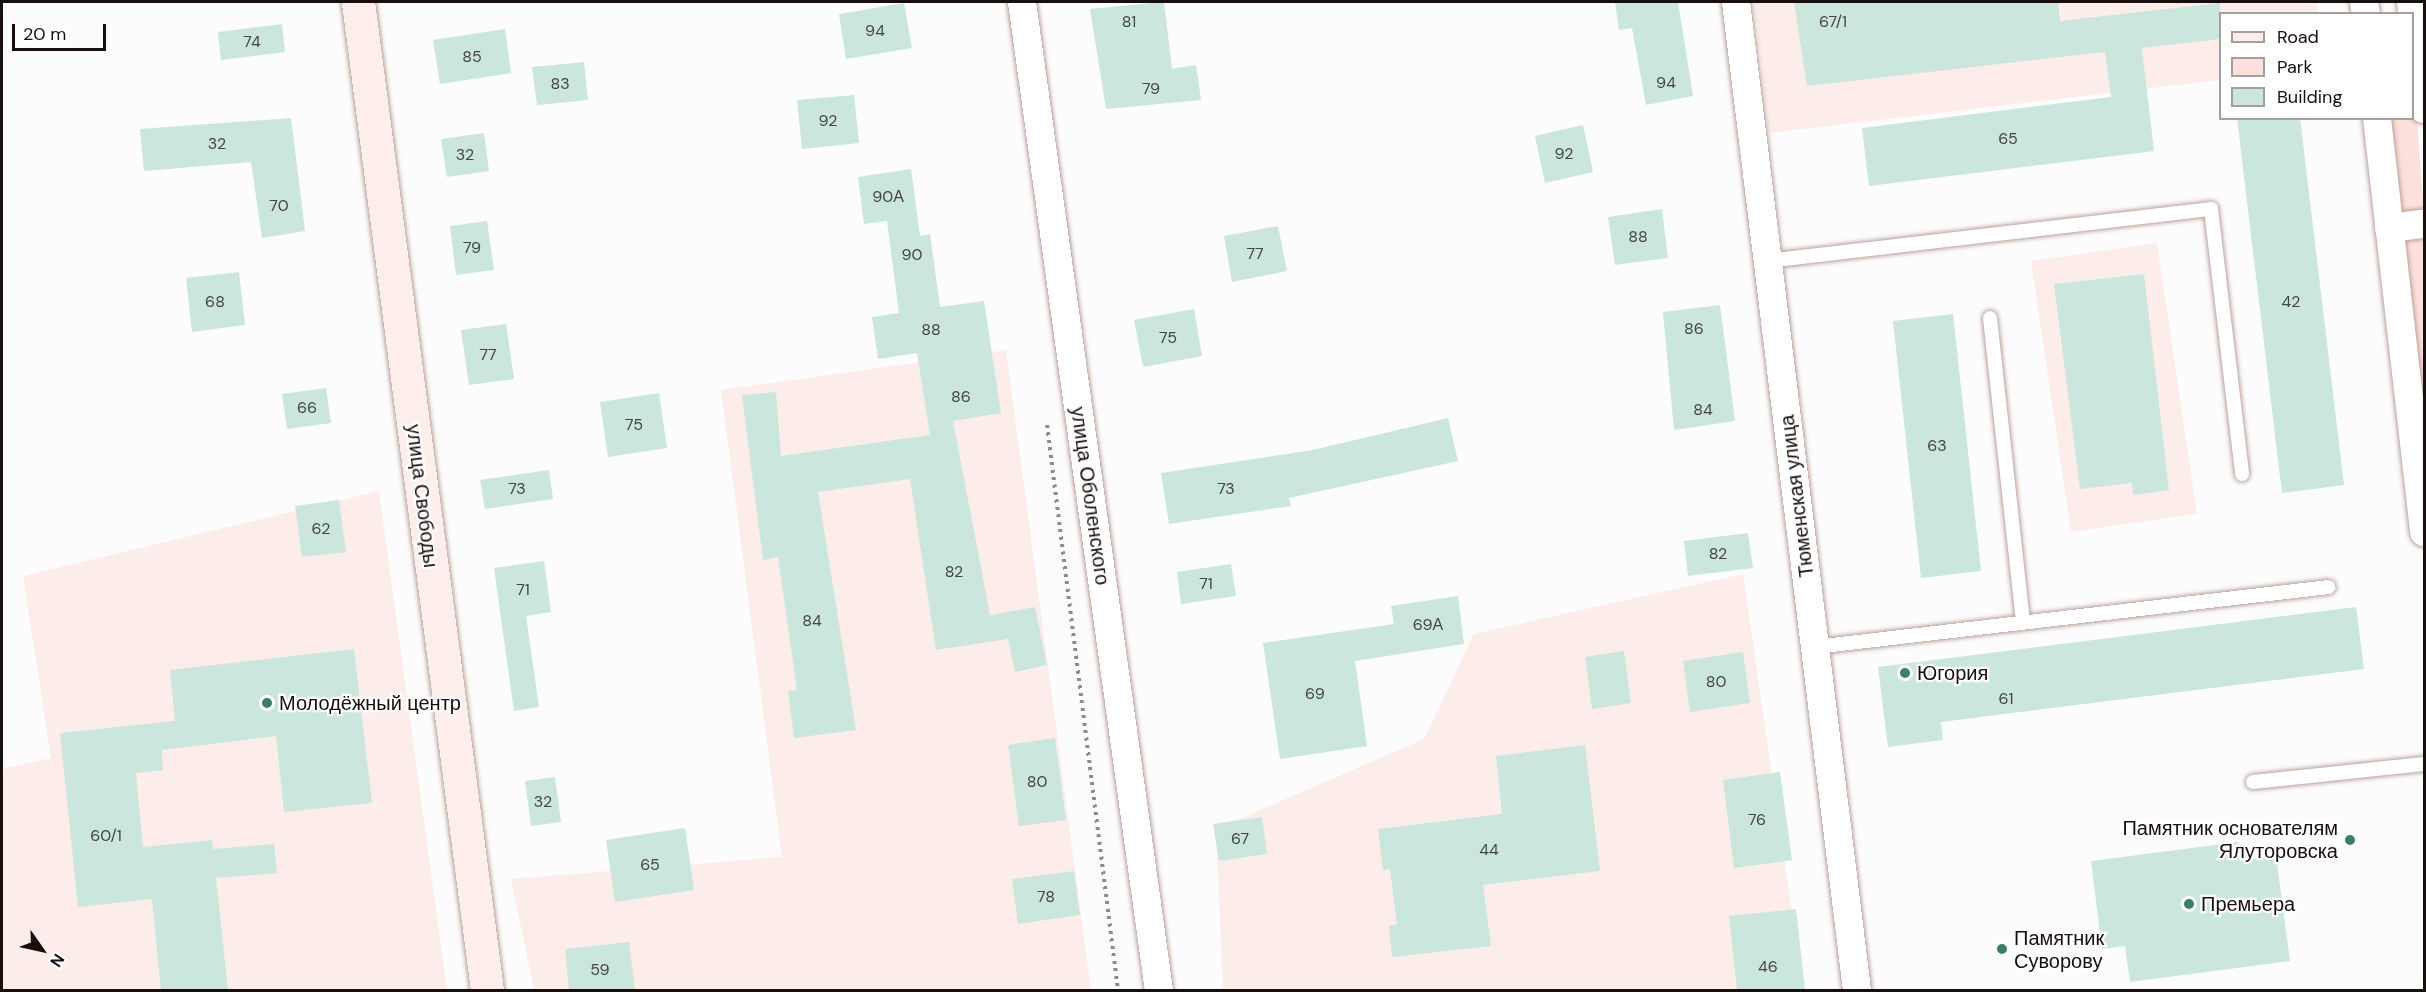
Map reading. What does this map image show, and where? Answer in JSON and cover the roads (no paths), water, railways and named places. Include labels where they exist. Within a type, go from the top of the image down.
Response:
[{"type":"street","name":"улица Свободы","points":[[357,2],[487,990]]},
{"type":"street","name":"улица Оболенского","points":[[1022,2],[1159,990]]},
{"type":"street","name":"Тюменская улица","points":[[1736,2],[1857,990]]},
{"type":"street","points":[[2414,18],[2424,109]]},
{"type":"street","points":[[2377,120],[2423,500],[2424,532]]},
{"type":"street","points":[[2389,228],[2424,224]]},
{"type":"lane","points":[[1768,261],[2211,209],[2242,474]]},
{"type":"lane","points":[[1990,318],[2023,622]]},
{"type":"lane","points":[[1815,646],[2329,586]]},
{"type":"lane","points":[[2253,782],[2424,764]]},
{"type":"place","name":"Югория","points":[[1905,673]]},
{"type":"place","name":"Молодёжный центр","points":[[267,703]]},
{"type":"place","name":"Памятник основателям Ялуторовска","points":[[2350,840]]},
{"type":"place","name":"Премьера","points":[[2189,904]]},
{"type":"place","name":"Памятник Суворову","points":[[2002,949]]}]
